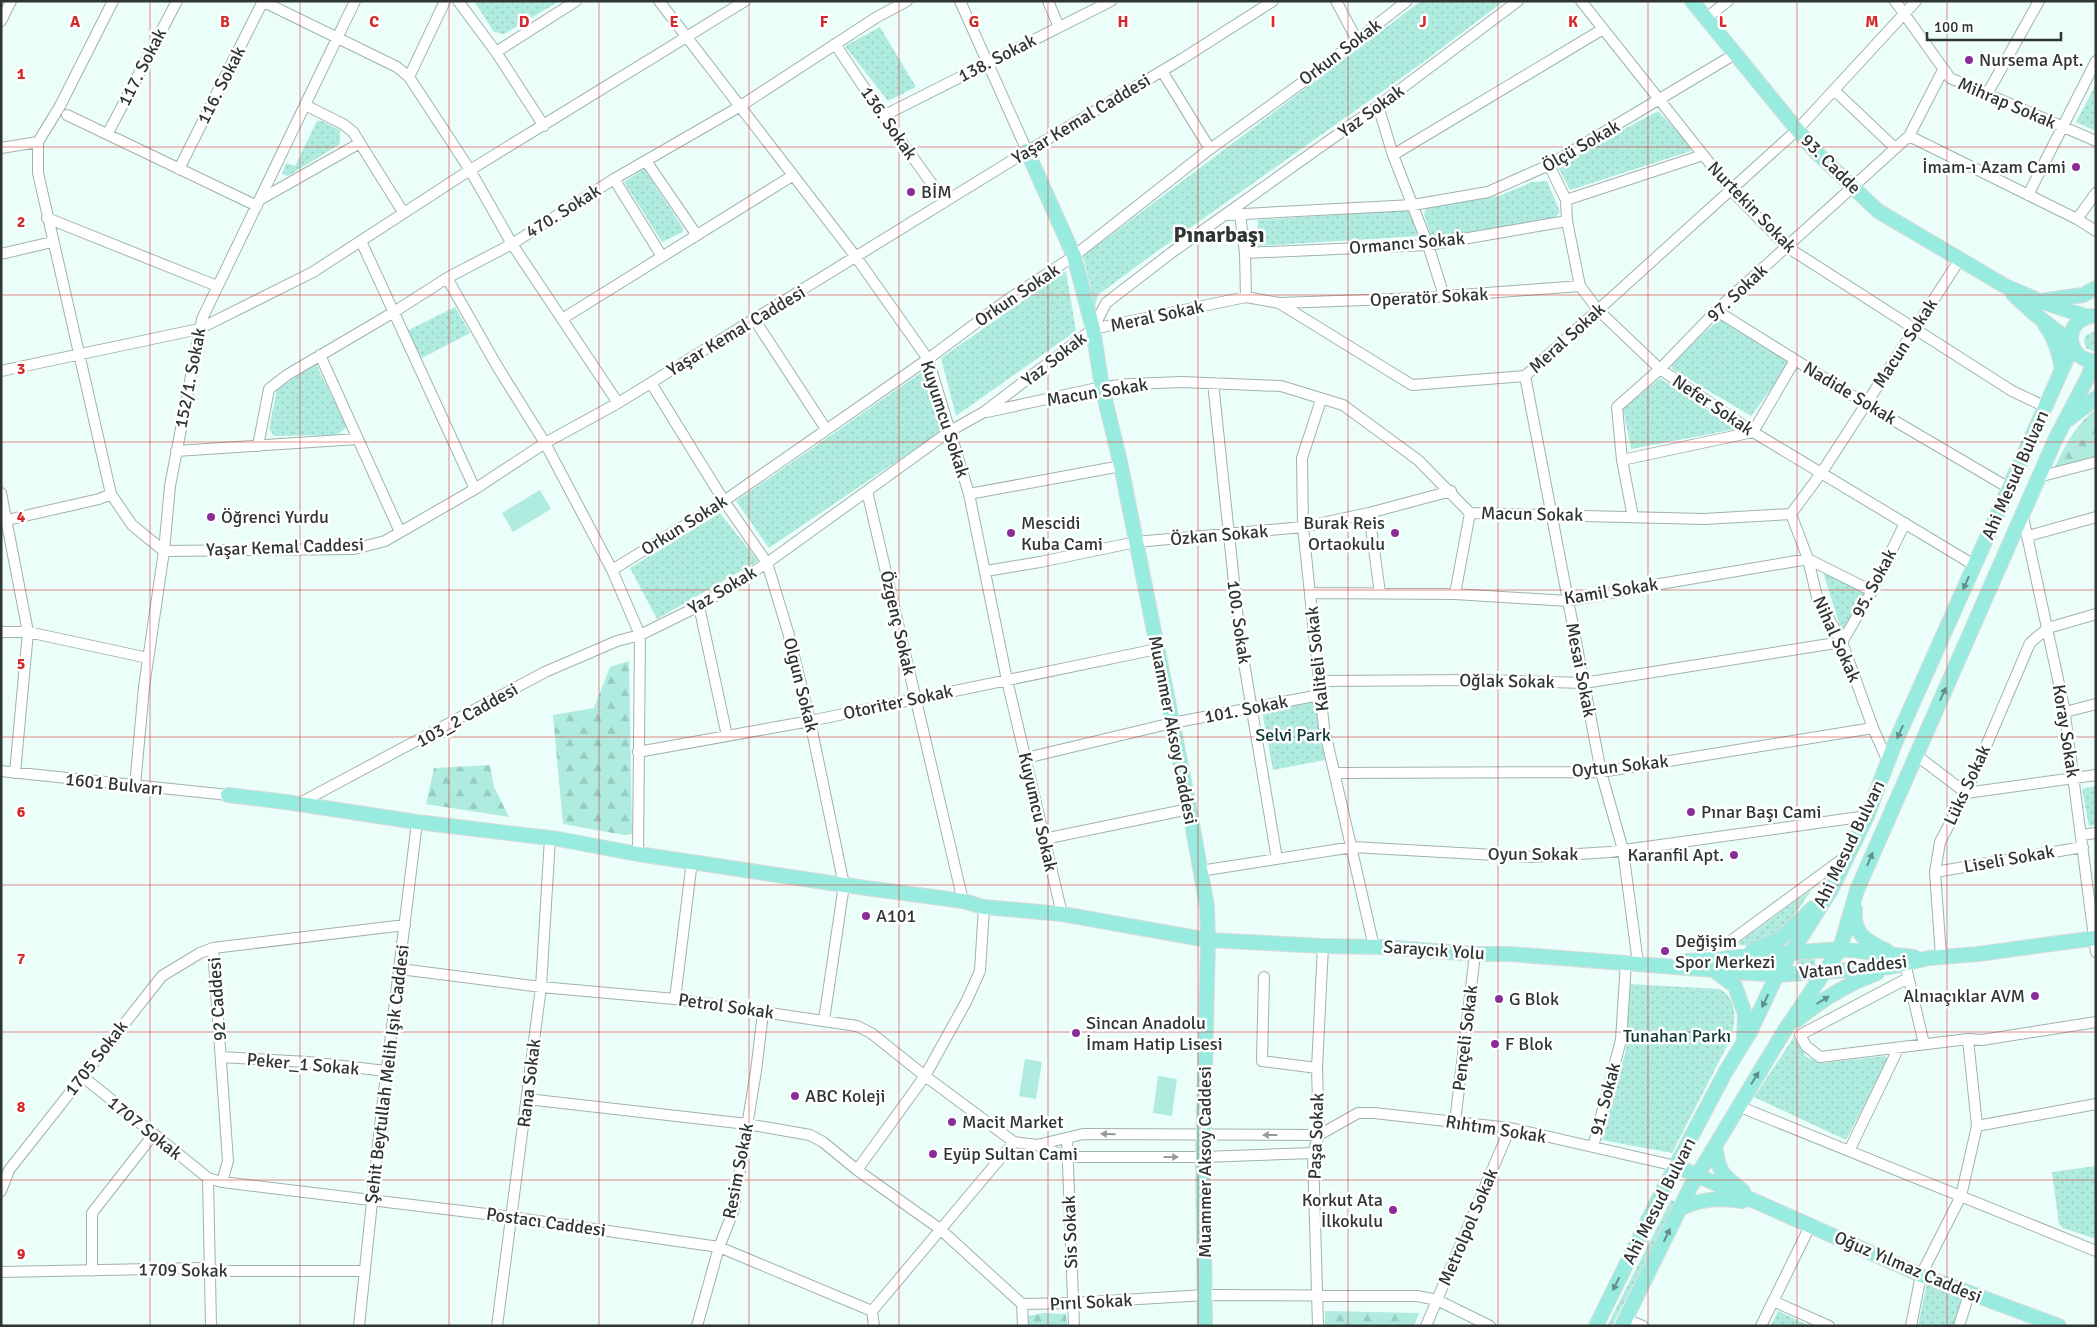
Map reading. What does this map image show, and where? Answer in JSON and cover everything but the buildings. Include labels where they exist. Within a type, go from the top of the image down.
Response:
[{"type":"main road","name":"93. Cadde","points":[[1692,1],[1813,149],[1878,211],[2005,286],[2040,301],[2093,315]]},
{"type":"main road","name":"Muammer Aksoy Caddesi","points":[[1027,151],[1074,256],[1093,329],[1102,387],[1121,466],[1189,808],[1206,907],[1208,940],[1203,1157],[1205,1326]]},
{"type":"main road","name":"93. Cadde","points":[[2005,286],[2072,345],[2081,358],[2095,361]]},
{"type":"main road","points":[[2040,301],[2083,295],[2096,288]]},
{"type":"main road","points":[[2036,315],[2054,339],[2060,355],[2062,368]]},
{"type":"main road","name":"Ahi Mesud Bulvarı","points":[[1596,1326],[1676,1166],[1726,1071],[1744,1042],[1777,975],[1831,890],[1867,816],[1888,762],[1974,565],[2046,407],[2072,345],[2073,329],[2082,319],[2093,315]]},
{"type":"main road","name":"Ahi Mesud Bulvarı","points":[[1624,1322],[1680,1208],[1738,1106],[1785,1030],[1840,949],[1857,890],[2022,512],[2095,361]]},
{"type":"main road","points":[[2063,424],[2096,398]]},
{"type":"main road","name":"Saraycık Yolu","points":[[228,795],[417,822],[550,838],[638,854],[844,886],[963,901],[984,906],[1062,914],[1208,940],[1323,946],[1374,946],[1475,954],[1510,954],[1659,964]]},
{"type":"main road","points":[[1744,1042],[1745,1014],[1735,986],[1717,965],[1758,950],[1780,938],[1831,890]]},
{"type":"main road","points":[[1785,1030],[1818,1002],[1897,962],[1863,937],[1854,924],[1857,890]]},
{"type":"main road","name":"Vatan Caddesi","points":[[1659,964],[1671,961],[1701,960],[1717,965],[1777,975],[1823,972],[1935,957],[2095,943]]},
{"type":"main road","name":"Vatan Caddesi","points":[[1659,964],[1717,965],[1790,952],[1840,949],[1897,962]]},
{"type":"main road","points":[[1716,1146],[1719,1169],[1727,1178],[1759,1203]]},
{"type":"main road","points":[[1676,1166],[1759,1203]]},
{"type":"main road","points":[[1680,1208],[1698,1200],[1722,1199],[1759,1203]]},
{"type":"main road","name":"Oğuz Yılmaz Caddesi","points":[[1759,1203],[1921,1275],[1968,1294],[2059,1326]]},
{"type":"street","points":[[1,20],[11,1]]},
{"type":"street","name":"117. Sokak","points":[[108,134],[177,1]]},
{"type":"street","points":[[262,1],[397,67],[410,77],[470,170],[512,244],[618,402]]},
{"type":"street","name":"116. Sokak","points":[[179,169],[262,1]]},
{"type":"street","name":"152/1. Sokak","points":[[136,786],[144,688],[164,551],[170,486],[202,318],[355,1]]},
{"type":"street","points":[[410,77],[445,1]]},
{"type":"street","points":[[458,1],[496,52],[544,126]]},
{"type":"street","name":"Kuyumcu Sokak","points":[[659,1],[856,257],[928,359],[969,494],[1007,680],[1062,914]]},
{"type":"street","points":[[1,371],[199,329],[313,272],[470,170],[746,1]]},
{"type":"street","name":"470. Sokak","points":[[258,446],[269,388],[286,374],[394,312],[447,278],[512,244],[614,179],[739,107],[877,17],[907,1]]},
{"type":"street","points":[[960,1],[1027,151]]},
{"type":"street","points":[[1048,1],[1059,26]]},
{"type":"street","name":"138. Sokak","points":[[883,116],[1111,1]]},
{"type":"street","points":[[1336,1],[1357,40]]},
{"type":"street","name":"Orkun Sokak","points":[[612,570],[724,501],[928,359],[1007,300],[1074,256],[1210,149],[1407,1]]},
{"type":"street","name":"Yaz Sokak","points":[[640,635],[699,606],[767,563],[950,431],[984,412],[1093,329],[1106,302],[1225,214],[1378,106],[1518,1]]},
{"type":"street","name":"Nurtekin Sokak","points":[[1581,1],[1731,190],[1787,247],[2012,391],[2046,407]]},
{"type":"street","points":[[1706,18],[1728,1]]},
{"type":"street","name":"Mihrap Sokak","points":[[1895,1],[1950,78],[2096,141]]},
{"type":"street","name":"Meral Sokak","points":[[1093,329],[1246,297],[1279,304],[1412,385],[1525,376],[1797,130],[1916,1]]},
{"type":"street","points":[[1987,94],[2039,1]]},
{"type":"street","points":[[110,2],[60,106],[38,142],[38,173],[110,494],[132,524],[164,551]]},
{"type":"street","points":[[496,52],[573,2]]},
{"type":"street","name":"Yaşar Kemal Caddesi","points":[[164,551],[354,549],[385,541],[475,489],[545,443],[650,383],[1027,151],[1162,71],[1268,3]]},
{"type":"street","points":[[1393,155],[1603,29]]},
{"type":"street","name":"136. Sokak","points":[[835,44],[883,116],[945,202]]},
{"type":"street","name":"Ölçü Sokak","points":[[1225,214],[1413,205],[1488,192],[1549,165],[1735,54]]},
{"type":"street","points":[[2028,195],[2096,61]]},
{"type":"street","name":"97. Sokak","points":[[1633,517],[1622,460],[1618,407],[1660,369],[1717,311],[1909,136],[1943,70]]},
{"type":"street","points":[[1162,71],[1210,149]]},
{"type":"street","points":[[1834,90],[1895,148]]},
{"type":"street","points":[[305,105],[343,124],[354,132],[403,212]]},
{"type":"street","points":[[1378,106],[1393,155],[1428,244],[1444,296]]},
{"type":"street","points":[[67,115],[179,169],[259,202],[360,143]]},
{"type":"street","points":[[1909,136],[2076,219],[2096,231]]},
{"type":"street","points":[[1,148],[38,142]]},
{"type":"street","points":[[1566,200],[1703,155]]},
{"type":"street","points":[[646,161],[696,234]]},
{"type":"street","name":"Nefer Sokak","points":[[1549,165],[1566,200],[1567,221],[1580,286],[1598,310],[1660,369],[1753,432],[1974,565]]},
{"type":"street","points":[[562,319],[661,255],[792,176]]},
{"type":"street","points":[[614,179],[661,255]]},
{"type":"street","points":[[2076,219],[2096,193]]},
{"type":"street","points":[[1240,214],[1245,253],[1246,297]]},
{"type":"street","points":[[47,218],[217,286]]},
{"type":"street","name":"Ormancı Sokak","points":[[1245,253],[1428,244],[1567,221]]},
{"type":"street","points":[[361,241],[475,489]]},
{"type":"street","points":[[1,254],[52,242]]},
{"type":"street","name":"Macun Sokak","points":[[984,412],[1102,387],[1131,384],[1213,383],[1281,386],[1301,391],[1321,400],[1343,405],[1418,460],[1470,513],[1704,519],[1791,514],[1822,472],[1960,259]]},
{"type":"street","points":[[447,278],[497,366],[545,443],[612,570],[640,635],[638,854]]},
{"type":"street","name":"Operatör Sokak","points":[[1279,304],[1444,296],[1580,286]]},
{"type":"street","name":"Nadide Sokak","points":[[1717,311],[1866,404],[2009,488]]},
{"type":"street","points":[[754,319],[826,430]]},
{"type":"street","points":[[320,355],[400,532]]},
{"type":"street","points":[[1622,460],[1753,432],[1795,360]]},
{"type":"street","name":"Mesai Sokak","points":[[1525,376],[1601,772],[1623,850],[1632,962]]},
{"type":"street","name":"Olgun Sokak","points":[[650,383],[724,501],[767,563],[810,720],[844,886],[824,1020]]},
{"type":"street","name":"100. Sokak","points":[[1213,383],[1240,639],[1277,859]]},
{"type":"street","name":"Kaliteli Sokak","points":[[1321,400],[1302,458],[1303,528],[1324,728],[1353,847],[1374,946]]},
{"type":"street","points":[[176,451],[358,439]]},
{"type":"street","points":[[2038,477],[2096,462]]},
{"type":"street","points":[[969,494],[1121,466]]},
{"type":"street","name":"Özgenç Sokak","points":[[867,491],[963,901]]},
{"type":"street","name":"Özkan Sokak","points":[[986,570],[1040,562],[1136,542],[1303,528],[1369,514],[1450,491]]},
{"type":"street","points":[[1,493],[28,632],[15,773]]},
{"type":"street","points":[[7,520],[99,499],[110,494]]},
{"type":"street","name":"Koray Sokak","points":[[2022,512],[2065,712],[2095,943]]},
{"type":"street","points":[[1455,594],[1470,513]]},
{"type":"street","points":[[1369,514],[1380,593]]},
{"type":"street","name":"Nihal Sokak","points":[[1791,514],[1808,559],[1817,597],[1842,642],[1873,728],[1888,762]]},
{"type":"street","points":[[2028,536],[2096,517]]},
{"type":"street","name":"95. Sokak","points":[[1842,642],[1872,591],[1905,523]]},
{"type":"street","points":[[1808,559],[1872,591]]},
{"type":"street","name":"Kamil Sokak","points":[[1310,593],[1455,594],[1568,601],[1808,559]]},
{"type":"street","points":[[699,606],[727,736]]},
{"type":"street","points":[[2048,628],[2096,614]]},
{"type":"street","name":"Lüks Sokak","points":[[1935,957],[1935,872],[1940,842],[1966,793],[2030,643],[2048,628]]},
{"type":"street","points":[[1,632],[28,632],[148,658]]},
{"type":"street","name":"103_2 Caddesi","points":[[298,804],[544,672],[617,640],[640,635]]},
{"type":"street","name":"Oğlak Sokak","points":[[1318,681],[1477,680],[1584,683],[1842,642]]},
{"type":"street","name":"Otoriter Sokak","points":[[638,752],[810,720],[1157,649]]},
{"type":"street","name":"101. Sokak","points":[[1026,758],[1172,723],[1320,695]]},
{"type":"street","points":[[2065,712],[2096,704]]},
{"type":"street","name":"Oytun Sokak","points":[[1334,773],[1601,772],[1873,728]]},
{"type":"street","points":[[1916,755],[1966,793],[2096,775]]},
{"type":"street","name":"1601 Bulvarı","points":[[1,771],[228,795]]},
{"type":"street","points":[[1044,839],[1189,808]]},
{"type":"street","name":"Oyun Sokak","points":[[1200,871],[1353,847],[1531,857],[1610,852],[1867,816]]},
{"type":"street","name":"Şehit Beytullah Melih Işık Caddesi","points":[[359,1326],[386,1071],[388,1068],[417,822]]},
{"type":"street","points":[[2081,836],[2096,833]]},
{"type":"street","name":"Rana Sokak","points":[[497,1326],[541,987],[550,838]]},
{"type":"street","name":"Liseli Sokak","points":[[1935,872],[2082,847]]},
{"type":"street","points":[[1701,960],[1725,946],[1846,857]]},
{"type":"street","points":[[675,998],[692,861]]},
{"type":"street","points":[[857,1170],[924,1076],[966,1002],[980,971],[984,906]]},
{"type":"street","name":"92 Caddesi","points":[[222,1182],[228,1161],[214,948],[405,925]]},
{"type":"street","name":"Paşa Sokak","points":[[1318,1326],[1313,1153],[1319,1135],[1317,1068],[1323,946]]},
{"type":"street","name":"1705 Sokak","points":[[1,1191],[9,1170],[162,976],[200,953],[214,948]]},
{"type":"street","name":"Pençeli Sokak","points":[[1455,1122],[1475,954]]},
{"type":"street","name":"91. Sokak","points":[[1593,1147],[1621,1040],[1632,962]]},
{"type":"street","points":[[1897,962],[1908,978],[1924,1044]]},
{"type":"street","name":"Petrol Sokak","points":[[400,969],[541,987],[675,998],[857,1026],[871,1032],[924,1076],[1014,1142]]},
{"type":"street","points":[[1264,977],[1262,1061],[1317,1068]]},
{"type":"street","points":[[1908,978],[1800,1035],[1806,1046],[1820,1057],[1968,1039],[1982,1040],[2096,1022]]},
{"type":"street","name":"Resim Sokak","points":[[697,1326],[719,1247],[733,1212],[763,1012]]},
{"type":"street","points":[[1910,1326],[1921,1275],[1961,1196],[1977,1126],[1968,1039]]},
{"type":"street","points":[[1849,1151],[1898,1049]]},
{"type":"street","name":"Peker_1 Sokak","points":[[221,1057],[308,1062],[386,1071]]},
{"type":"street","name":"1707 Sokak","points":[[82,1076],[208,1178]]},
{"type":"street","points":[[527,1099],[747,1124],[810,1135],[824,1142],[857,1170],[940,1230],[1022,1304],[1023,1326]]},
{"type":"street","points":[[1977,1126],[2096,1104]]},
{"type":"street","points":[[1738,1106],[2096,1251]]},
{"type":"street","name":"Rıhtım Sokak","points":[[1319,1135],[1358,1113],[1374,1112],[1510,1128],[1676,1166]]},
{"type":"street","name":"Metrolpol Sokak","points":[[1426,1326],[1510,1128]]},
{"type":"street","points":[[92,1271],[92,1213],[154,1134]]},
{"type":"street","points":[[1037,1145],[1083,1134],[1319,1135]]},
{"type":"street","name":"Sis Sokak","points":[[1067,1138],[1074,1326]]},
{"type":"street","points":[[874,1326],[872,1311],[1014,1142],[1037,1145],[1067,1157],[1203,1157],[1313,1153]]},
{"type":"street","points":[[208,1178],[211,1326]]},
{"type":"street","name":"Postacı Caddesi","points":[[208,1178],[222,1182],[511,1217],[719,1247],[872,1311]]},
{"type":"street","points":[[1761,1326],[1810,1226]]},
{"type":"street","name":"1709 Sokak","points":[[1,1272],[202,1268],[209,1271],[365,1271]]},
{"type":"street","points":[[1959,1326],[1968,1294]]},
{"type":"street","name":"Pırıl Sokak","points":[[1022,1304],[1072,1304],[1205,1296],[1417,1296],[1437,1300],[1490,1326]]},
{"type":"street","points":[[1773,1301],[1829,1326]]},
{"type":"street","points":[[1624,1322],[1643,1326]]},
{"type":"green space","points":[[474,1],[558,2],[504,34],[494,32]]},
{"type":"green space","points":[[1421,1],[1504,1],[1418,66],[1098,295],[1095,306],[1083,256]]},
{"type":"green space","points":[[880,27],[916,87],[888,101],[845,46]]},
{"type":"green space","points":[[2096,84],[2096,131],[2076,122]]},
{"type":"green space","points":[[1658,111],[1689,144],[1691,151],[1570,190],[1559,169],[1563,162]]},
{"type":"green space","points":[[317,121],[322,121],[340,130],[340,144],[288,176],[282,174],[286,163],[295,166]]},
{"type":"green space","points":[[644,169],[683,228],[683,232],[662,242],[624,182]]},
{"type":"green space","points":[[1547,181],[1560,212],[1554,219],[1432,238],[1424,215],[1426,208],[1499,196],[1532,182]]},
{"type":"green space","points":[[1409,210],[1419,236],[1257,246],[1258,220]]},
{"type":"green space","points":[[1066,271],[1076,331],[956,416],[941,358]]},
{"type":"green space","points":[[455,307],[470,333],[422,358],[407,331]]},
{"type":"green space","points":[[1720,318],[1788,360],[1789,365],[1751,416],[1672,369],[1672,363]]},
{"type":"green space","points":[[2096,331],[2096,352],[2086,348],[2084,341],[2086,335]]},
{"type":"green space","points":[[316,364],[347,427],[337,435],[274,436],[269,429],[277,389]]},
{"type":"green space","points":[[922,372],[943,430],[769,548],[736,501]]},
{"type":"green space","points":[[1660,378],[1736,429],[1631,449],[1623,409]]},
{"type":"green space","points":[[2096,409],[2096,457],[2054,469],[2076,429]]},
{"type":"green space","points":[[540,490],[551,509],[513,532],[502,513]]},
{"type":"green space","points":[[720,513],[758,561],[657,619],[630,568]]},
{"type":"green space","points":[[1822,569],[1863,591],[1864,595],[1849,629],[1844,630],[1841,628]]},
{"type":"green space","points":[[629,661],[632,834],[624,835],[563,824],[553,715],[594,708],[610,667]]},
{"type":"green space","name":"Selvi Park","points":[[1314,701],[1325,760],[1273,770],[1262,711]]},
{"type":"green space","points":[[490,765],[494,787],[509,817],[426,804],[434,768]]},
{"type":"green space","points":[[2096,786],[2096,825],[2089,826],[2082,789]]},
{"type":"green space","points":[[1812,889],[1796,913],[1777,932],[1751,944],[1737,944]]},
{"type":"green space","points":[[1815,957],[1815,966],[1799,968],[1797,959]]},
{"type":"green space","name":"Tunahan Parkı","points":[[1629,984],[1720,989],[1730,999],[1733,1006],[1734,1020],[1729,1042],[1672,1153],[1602,1140],[1626,1050]]},
{"type":"green space","points":[[1794,1037],[1806,1057],[1823,1063],[1885,1056],[1888,1060],[1846,1140],[1754,1097]]},
{"type":"green space","points":[[1025,1059],[1042,1062],[1036,1099],[1019,1096]]},
{"type":"green space","points":[[1158,1076],[1177,1079],[1172,1116],[1153,1113]]},
{"type":"green space","points":[[2096,1166],[2096,1239],[2063,1228],[2059,1224],[2052,1172]]},
{"type":"green space","points":[[1671,1200],[1676,1202],[1612,1326],[1607,1326]]},
{"type":"green space","points":[[1927,1283],[1962,1298],[1954,1326],[1918,1326]]},
{"type":"green space","points":[[1325,1311],[1419,1313],[1414,1326],[1325,1326]]},
{"type":"green space","points":[[1778,1311],[1810,1326],[1771,1326]]},
{"type":"green space","points":[[1043,1313],[1066,1314],[1067,1326],[1028,1326],[1028,1316]]},
{"type":"place","name":"Nursema Apt.","points":[[1969,60]]},
{"type":"place","name":"İmam-ı Azam Cami","points":[[2076,167]]},
{"type":"place","name":"BİM","points":[[911,192]]},
{"type":"place","name":"Öğrenci Yurdu","points":[[211,517]]},
{"type":"place","name":"Mescidi Kuba Cami","points":[[1011,533]]},
{"type":"place","name":"Burak Reis Ortaokulu","points":[[1395,533]]},
{"type":"place","name":"Pınar Başı Cami","points":[[1691,812]]},
{"type":"place","name":"Karanfil Apt.","points":[[1734,855]]},
{"type":"place","name":"A101","points":[[866,916]]},
{"type":"place","name":"Değişim Spor Merkezi","points":[[1665,951]]},
{"type":"place","name":"Alnıaçıklar AVM","points":[[2035,996]]},
{"type":"place","name":"G Blok","points":[[1499,999]]},
{"type":"place","name":"Sincan Anadolu İmam Hatip Lisesi","points":[[1076,1033]]},
{"type":"place","name":"F Blok","points":[[1495,1044]]},
{"type":"place","name":"ABC Koleji","points":[[795,1096]]},
{"type":"place","name":"Macit Market","points":[[952,1122]]},
{"type":"place","name":"Eyüp Sultan Cami","points":[[933,1154]]},
{"type":"place","name":"Korkut Ata İlkokulu","points":[[1393,1210]]},
{"type":"district","name":"Pınarbaşı","points":[[1219,234]]}]
